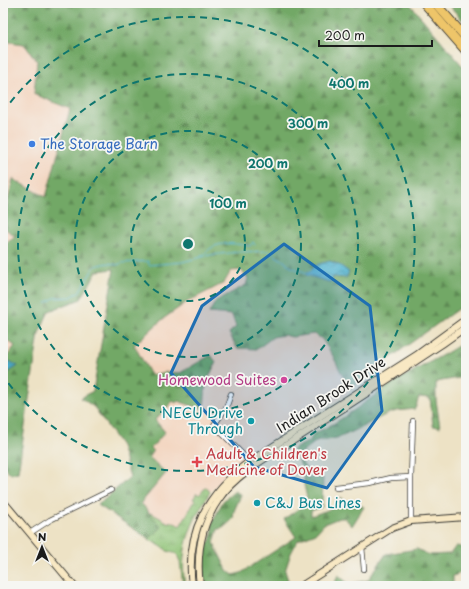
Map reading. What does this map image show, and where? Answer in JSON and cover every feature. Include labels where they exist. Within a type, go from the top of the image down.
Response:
[{"type":"highway","points":[[424,3],[466,51]]},
{"type":"highway","points":[[435,3],[466,38]]},
{"type":"main road","name":"Indian Brook Drive","points":[[192,586],[190,567],[191,551],[196,531],[201,517],[211,500],[225,483],[418,354],[466,319]]},
{"type":"main road","name":"Indian Brook Drive","points":[[200,586],[198,564],[199,551],[208,518],[218,500],[252,464],[447,341],[466,327]]},
{"type":"main road","points":[[3,501],[74,586]]},
{"type":"main road","points":[[301,586],[392,528],[412,521],[466,517]]},
{"type":"street","points":[[231,394],[226,408],[214,425],[252,464]]},
{"type":"street","points":[[412,521],[411,477],[413,421]]},
{"type":"street","points":[[336,487],[370,483],[391,478],[411,477]]},
{"type":"street","points":[[30,533],[50,520],[111,490]]},
{"type":"street","points":[[362,547],[364,569]]},
{"type":"highlighted area","points":[[284,244],[370,306],[382,411],[327,488],[254,467],[171,373],[202,306]]},
{"type":"shaded area","name":"The Storage Barn","points":[[3,41],[24,44],[37,61],[34,94],[70,109],[46,197],[13,179],[3,223]]},
{"type":"shaded area","points":[[3,227],[15,236],[3,245]]},
{"type":"shaded area","points":[[241,270],[249,278],[246,285],[216,301],[209,313],[232,315],[236,327],[257,349],[273,337],[284,335],[292,337],[314,334],[322,339],[333,356],[349,389],[349,393],[279,435],[255,451],[233,469],[210,492],[200,508],[189,534],[162,527],[141,504],[166,473],[149,457],[151,448],[165,433],[155,420],[173,401],[178,400],[204,410],[206,384],[216,362],[193,366],[180,373],[166,372],[151,376],[134,345],[163,319],[187,302],[224,283],[231,271]]},
{"type":"shaded area","points":[[3,337],[15,346],[3,360]]},
{"type":"green space","points":[[3,3],[409,3],[466,70],[466,303],[349,389],[333,356],[322,339],[314,334],[292,337],[284,335],[273,337],[257,349],[237,348],[229,333],[236,327],[232,315],[209,313],[216,301],[246,285],[248,278],[241,270],[231,271],[224,283],[187,302],[163,319],[134,345],[151,375],[166,372],[180,373],[211,355],[216,362],[206,384],[204,410],[178,401],[176,403],[173,401],[155,420],[165,432],[151,448],[153,450],[149,457],[166,473],[141,503],[162,527],[149,539],[98,505],[130,477],[121,446],[94,407],[81,398],[93,391],[114,269],[97,271],[81,299],[49,311],[39,333],[18,472],[11,474],[3,466],[3,386],[7,373],[18,366],[5,359],[15,346],[3,337],[3,245],[15,236],[3,227],[3,223],[13,179],[46,197],[70,109],[34,94],[37,61],[24,44],[3,41]]},
{"type":"green space","points":[[447,3],[466,3],[466,24]]},
{"type":"green space","points":[[466,341],[466,378],[436,382],[436,400],[440,427],[433,426],[430,398],[419,397],[415,409],[393,412],[337,438],[318,440],[297,456],[292,450],[310,441],[313,434],[344,417],[391,384]]},
{"type":"green space","points":[[298,457],[307,470],[308,480],[311,477],[323,478],[322,507],[311,511],[311,516],[336,507],[341,497],[348,504],[357,504],[364,507],[352,526],[345,518],[339,518],[324,524],[316,533],[298,540],[291,553],[285,571],[290,586],[210,586],[209,583],[205,583],[203,571],[204,546],[210,541],[213,529],[211,525],[223,501],[235,491],[241,495],[234,511],[233,519],[223,528],[218,529],[214,542],[227,570],[233,575],[241,573],[296,537],[284,519],[308,502],[304,485],[304,471]]},
{"type":"green space","points":[[206,487],[210,492],[192,525],[185,548],[185,586],[183,586],[180,562],[177,554],[167,551],[149,539],[162,527],[150,514],[151,513],[169,523],[171,521],[180,526],[195,501],[193,499],[197,493],[199,495]]},
{"type":"green space","points":[[456,546],[466,548],[466,571],[453,576],[453,586],[334,586],[338,575],[349,584],[368,580],[386,554],[417,549],[429,555],[450,554]]},
{"type":"water","points":[[330,261],[349,272],[346,278],[333,277],[332,281],[329,282],[306,275],[307,272],[311,271],[317,265]]},
{"type":"water","points":[[5,359],[18,366],[7,373],[3,386],[3,360]]},
{"type":"waterway","points":[[201,256],[211,248],[220,244],[240,244],[250,246],[253,242],[255,245]]},
{"type":"waterway","points":[[46,303],[54,298],[71,297],[79,292],[95,266],[108,263],[117,265],[122,263],[148,261],[149,265],[182,262],[210,255],[268,251],[291,267],[307,273]]},
{"type":"place","name":"The Storage Barn","points":[[32,144]]},
{"type":"place","name":"Homewood Suites","points":[[284,380]]},
{"type":"place","name":"NECU Drive Through","points":[[251,421]]},
{"type":"place","name":"Adult & Children's Medicine of Dover","points":[[197,462]]},
{"type":"place","name":"C&J Bus Lines","points":[[257,503]]}]
